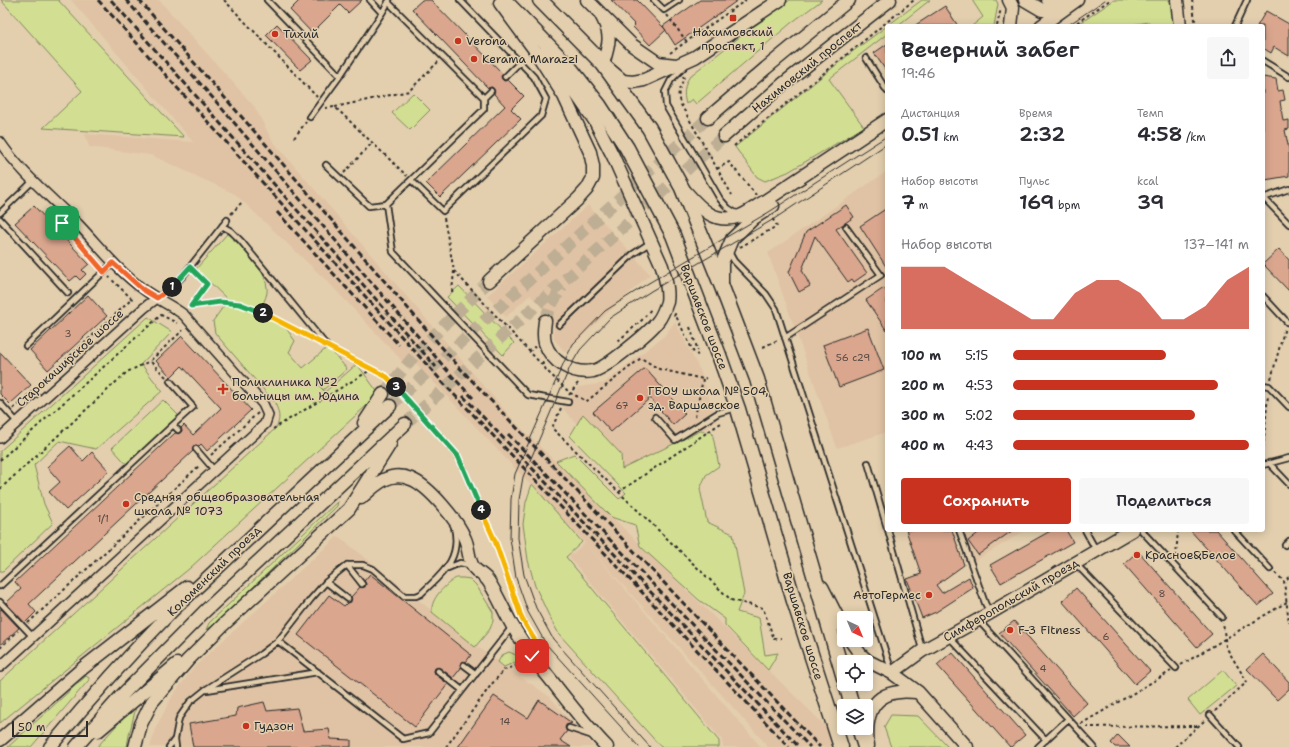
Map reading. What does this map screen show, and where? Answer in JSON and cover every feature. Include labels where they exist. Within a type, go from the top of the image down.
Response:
[{"type":"main road","points":[[489,281],[578,199],[587,189],[593,178],[594,166],[590,152],[564,96],[534,49],[498,0]]},
{"type":"main road","name":"Варшавское шоссе","points":[[504,0],[570,68],[599,105],[627,148],[673,235],[719,355],[737,407],[794,601],[841,747]]},
{"type":"main road","name":"Варшавское шоссе","points":[[540,0],[603,64],[649,128],[682,188],[757,379],[837,655]]},
{"type":"main road","points":[[587,0],[632,45],[658,63],[677,65]]},
{"type":"main road","name":"Нахимовский проспект","points":[[708,118],[766,68],[850,0]]},
{"type":"main road","name":"Нахимовский проспект","points":[[724,136],[783,84],[890,0]]},
{"type":"main road","points":[[1025,0],[1042,10],[1077,0]]},
{"type":"main road","points":[[1048,0],[1062,5]]},
{"type":"main road","points":[[1177,0],[1180,24]]},
{"type":"main road","points":[[600,13],[608,27],[609,38],[603,64],[623,80],[633,82],[644,80],[695,57],[775,1]]},
{"type":"main road","points":[[1005,2],[1013,8],[1011,24]]},
{"type":"main road","points":[[1046,24],[1062,5]]},
{"type":"main road","points":[[531,28],[595,121],[613,156],[652,242],[666,280],[667,302],[658,321],[606,365],[594,371],[584,372],[572,370],[561,364],[550,353],[545,342],[545,322]]},
{"type":"main road","points":[[682,188],[697,205],[717,218],[726,219],[740,216],[885,121]]},
{"type":"main road","points":[[722,287],[722,263],[732,250],[732,239],[754,218],[885,131]]},
{"type":"main road","points":[[355,438],[383,394]]},
{"type":"main road","name":"Коломенский проезд","points":[[50,747],[87,702],[137,646],[237,549],[390,406]]},
{"type":"main road","name":"Коломенский проезд","points":[[76,747],[122,695],[204,612],[402,426],[349,509]]},
{"type":"main road","points":[[79,747],[223,625],[377,483],[389,477],[398,475],[411,479],[422,485],[450,514],[461,530],[474,568],[482,573],[489,582],[513,626],[532,656],[598,738],[607,747]]},
{"type":"main road","name":"Симферопольский проезд","points":[[892,673],[922,651],[1128,532]]},
{"type":"main road","points":[[0,740],[83,668],[237,549]]},
{"type":"main road","points":[[810,564],[837,616]]},
{"type":"main road","points":[[135,747],[141,724],[152,702],[188,660],[223,625]]},
{"type":"main road","points":[[855,647],[868,661],[892,673],[918,692],[967,747]]},
{"type":"main road","points":[[868,747],[866,732],[868,717],[874,705],[882,697],[892,693],[900,691],[918,692]]},
{"type":"main road","points":[[861,735],[864,747]]},
{"type":"street","points":[[0,142],[16,162],[113,263],[142,289],[174,307],[184,315],[263,404],[265,424],[216,471],[0,668]]},
{"type":"street","name":"Старокаширское шоссе","points":[[0,438],[157,298]]},
{"type":"lane","points":[[267,0],[340,76]]},
{"type":"lane","points":[[370,0],[382,13]]},
{"type":"lane","points":[[411,180],[443,211],[541,116],[546,99],[534,77],[460,0]]},
{"type":"lane","points":[[654,0],[664,10],[679,0]]},
{"type":"lane","points":[[1236,24],[1248,0]]},
{"type":"lane","points":[[310,116],[340,76],[389,1],[484,98]]},
{"type":"lane","points":[[695,57],[671,80],[665,92],[666,106],[720,199],[728,208],[740,216],[754,218]]},
{"type":"lane","points":[[866,58],[885,87]]},
{"type":"lane","points":[[505,77],[520,62]]},
{"type":"lane","points":[[1265,62],[1289,77]]},
{"type":"lane","points":[[326,165],[369,206],[386,204],[484,109],[484,98],[491,91]]},
{"type":"lane","points":[[0,213],[34,180]]},
{"type":"lane","points":[[1265,198],[1289,189]]},
{"type":"lane","points":[[1265,199],[1289,224]]},
{"type":"lane","points":[[386,204],[393,252],[528,395],[566,402]]},
{"type":"lane","points":[[0,219],[68,292]]},
{"type":"lane","points":[[157,298],[170,289],[190,267],[227,220]]},
{"type":"lane","points":[[222,226],[231,231],[241,241],[326,345]]},
{"type":"lane","points":[[785,338],[881,275],[846,227]]},
{"type":"lane","points":[[559,325],[633,254],[652,242]]},
{"type":"lane","points":[[732,250],[734,261],[766,294],[776,309],[892,673]]},
{"type":"lane","points":[[26,346],[113,263]]},
{"type":"lane","points":[[1265,298],[1287,322]]},
{"type":"lane","points":[[0,586],[193,407],[170,381]]},
{"type":"lane","points":[[1265,385],[1269,386],[1289,407]]},
{"type":"lane","points":[[0,403],[17,422]]},
{"type":"lane","points":[[655,417],[676,440],[718,413],[737,407]]},
{"type":"lane","points":[[173,425],[178,430]]},
{"type":"lane","points":[[196,449],[216,471]]},
{"type":"lane","points":[[1265,464],[1289,458]]},
{"type":"lane","points":[[868,463],[885,522]]},
{"type":"lane","points":[[1269,463],[1289,484]]},
{"type":"lane","points":[[176,747],[175,739],[179,718],[190,702],[205,690],[261,654],[278,641],[326,582],[347,565],[363,565],[373,569],[404,596],[410,597],[421,594],[453,559],[456,542],[450,514]]},
{"type":"lane","points":[[888,532],[922,651]]},
{"type":"lane","points":[[960,532],[990,613]]},
{"type":"lane","points":[[1086,532],[1096,550]]},
{"type":"lane","points":[[1143,532],[1222,617]]},
{"type":"lane","points":[[1236,532],[1270,569]]},
{"type":"lane","points":[[1285,545],[1289,541]]},
{"type":"lane","points":[[446,568],[460,563],[474,568]]},
{"type":"lane","points":[[1075,563],[1176,668]]},
{"type":"lane","points":[[347,565],[362,584]]},
{"type":"lane","points":[[326,582],[348,599]]},
{"type":"lane","points":[[0,602],[33,637]]},
{"type":"lane","points":[[978,620],[1094,747]]},
{"type":"lane","points":[[278,641],[403,739],[429,733],[513,626]]},
{"type":"lane","points":[[948,636],[1046,740]]},
{"type":"lane","points":[[464,665],[476,674]]},
{"type":"lane","points":[[438,671],[462,690]]},
{"type":"lane","points":[[205,690],[318,672]]},
{"type":"lane","points":[[1210,716],[1239,747]]},
{"type":"lane","points":[[1038,747],[1068,719]]},
{"type":"lane","points":[[569,728],[598,738]]},
{"type":"lane","points":[[169,747],[175,739]]},
{"type":"path","points":[[224,0],[321,101]]},
{"type":"path","points":[[665,57],[746,0]]},
{"type":"path","points":[[734,146],[914,0]]},
{"type":"path","points":[[1075,24],[1110,0]]},
{"type":"path","points":[[1192,0],[1196,24]]},
{"type":"path","points":[[998,24],[1005,2]]},
{"type":"path","points":[[664,10],[687,42]]},
{"type":"path","points":[[316,109],[335,107],[408,91],[443,57]]},
{"type":"path","points":[[335,107],[411,180]]},
{"type":"path","points":[[294,138],[310,116]]},
{"type":"path","points":[[339,178],[372,143]]},
{"type":"path","points":[[717,169],[729,162],[759,200]]},
{"type":"path","points":[[227,220],[243,201]]},
{"type":"path","points":[[443,211],[454,271],[452,292]]},
{"type":"path","points":[[8,413],[132,299],[104,272],[59,220]]},
{"type":"path","points":[[732,250],[777,226]]},
{"type":"path","points":[[190,267],[207,284],[191,306],[220,302],[240,304],[265,314],[387,377],[430,423],[458,456],[495,541],[515,600],[528,628]]},
{"type":"path","points":[[454,271],[546,370],[570,393],[587,401],[641,358],[659,369],[705,378],[695,416]]},
{"type":"path","points":[[613,346],[642,320],[655,304]]},
{"type":"path","points":[[675,314],[694,353],[698,355]]},
{"type":"path","points":[[0,460],[161,315],[177,323],[183,330],[150,361],[127,372],[0,489]]},
{"type":"path","points":[[690,327],[698,351]]},
{"type":"path","points":[[763,347],[785,338]]},
{"type":"path","points":[[529,352],[534,347],[537,352]]},
{"type":"path","points":[[540,358],[546,370]]},
{"type":"path","points":[[150,361],[160,372]]},
{"type":"path","points":[[268,431],[372,369]]},
{"type":"path","points":[[566,402],[552,428],[730,600],[763,608],[774,639],[781,638]]},
{"type":"path","points":[[0,648],[206,460],[264,413]]},
{"type":"path","points":[[619,492],[721,422]]},
{"type":"path","points":[[1176,567],[1178,532]]},
{"type":"path","points":[[1270,569],[1284,581],[1289,623]]},
{"type":"path","points":[[1284,581],[1289,577]]},
{"type":"path","points":[[1175,747],[1247,682],[1226,647],[1222,617]]},
{"type":"path","points":[[446,747],[504,670],[523,663],[532,656]]},
{"type":"path","points":[[1075,727],[1198,726]]},
{"type":"shaded area","points":[[71,0],[159,0],[254,106],[272,140],[515,422],[847,747],[767,747],[587,545],[761,747],[723,747],[722,740],[569,557],[585,543],[410,357],[404,363],[329,283],[235,194],[151,155],[89,147],[85,134],[193,142]]},
{"type":"shaded area","points":[[885,172],[885,433],[837,448],[768,253]]},
{"type":"shaded area","points":[[588,205],[650,274],[565,352],[554,339],[553,320],[530,295],[506,317],[487,296]]},
{"type":"shaded area","name":"ГБОУ школа № 504, зд. Варшавское","points":[[675,322],[700,370],[717,421],[629,481],[563,409],[578,387],[604,383],[664,336]]},
{"type":"shaded area","points":[[956,532],[1023,532],[973,562],[967,564]]},
{"type":"shaded area","points":[[338,536],[479,648],[550,697],[594,747],[150,747],[156,727],[173,695],[194,667]]},
{"type":"green space","points":[[1,0],[58,0],[184,137],[43,128],[82,91]]},
{"type":"green space","points":[[790,0],[822,0],[791,23],[696,104],[692,99],[686,104],[686,83],[690,76],[764,18]]},
{"type":"green space","points":[[922,0],[930,0],[900,24],[890,24]]},
{"type":"green space","points":[[972,0],[996,0],[998,4],[994,24],[974,24],[983,17]]},
{"type":"green space","points":[[1114,0],[1174,0],[1178,24],[1150,24],[1149,22],[1137,24],[1079,24]]},
{"type":"green space","points":[[885,27],[885,36],[829,79],[864,127],[788,172],[765,181],[757,177],[735,147],[852,52]]},
{"type":"green space","points":[[413,93],[430,110],[410,130],[392,113]]},
{"type":"green space","points":[[227,234],[252,258],[262,273],[267,290],[262,306],[275,322],[286,328],[295,341],[289,352],[303,368],[328,347],[347,369],[323,390],[325,392],[357,364],[379,394],[190,568],[0,723],[0,681],[278,425],[279,416],[275,403],[215,333],[213,321],[228,300],[196,269]]},
{"type":"green space","points":[[459,286],[514,343],[503,355],[447,297]]},
{"type":"green space","points":[[148,317],[172,332],[141,364],[162,391],[96,449],[59,441],[34,465],[44,504],[53,523],[3,571],[0,571],[0,451]]},
{"type":"green space","points":[[163,400],[181,418],[130,468],[112,448]]},
{"type":"green space","points":[[583,414],[621,454],[622,469],[700,431],[712,432],[719,466],[706,475],[700,489],[707,522],[733,534],[744,594],[737,612],[759,618],[765,655],[778,653],[768,670],[725,625],[725,619],[699,600],[640,546],[635,525],[611,517],[556,461],[574,454],[619,499],[626,493],[570,436]]},
{"type":"green space","points":[[532,484],[582,542],[566,557],[719,741],[719,747],[661,747],[559,634],[535,586],[528,560],[523,524],[526,502]]},
{"type":"green space","points":[[338,501],[337,506],[214,625],[206,630],[209,623]]},
{"type":"green space","points":[[456,578],[470,579],[476,585],[493,612],[493,621],[490,629],[475,647],[432,612],[433,602],[436,597],[447,584]]},
{"type":"green space","points":[[509,652],[516,655],[520,660],[504,667],[498,662],[502,655]]},
{"type":"green space","points":[[1223,670],[1236,686],[1200,715],[1188,700]]},
{"type":"green space","points":[[86,676],[89,680],[31,747],[8,747]]},
{"type":"green space","points":[[137,703],[127,747],[97,747]]},
{"type":"green space","points":[[891,715],[918,716],[948,747],[891,747],[884,727]]},
{"type":"building","points":[[300,0],[362,0],[348,13],[340,5],[312,33],[290,10]]},
{"type":"building","points":[[422,0],[431,0],[503,74],[501,76],[502,79],[504,81],[508,80],[524,96],[511,109],[521,119],[440,197],[426,183],[505,106],[494,94],[494,89],[492,87],[488,88],[412,9]]},
{"type":"building","points":[[611,0],[637,0],[666,30],[650,45],[633,27],[635,25]]},
{"type":"building","points":[[700,0],[738,0],[675,45],[663,26]]},
{"type":"building","points":[[945,6],[957,24],[917,24]]},
{"type":"building","points":[[1266,11],[1289,24],[1289,56],[1274,47],[1271,53],[1265,49],[1265,24],[1258,24]]},
{"type":"building","points":[[277,24],[312,60],[300,70],[266,35]]},
{"type":"building","points":[[885,45],[885,69],[874,53]]},
{"type":"building","points":[[1265,77],[1276,79],[1278,91],[1283,90],[1285,100],[1280,101],[1283,121],[1289,120],[1289,129],[1285,130],[1289,150],[1289,176],[1265,180]]},
{"type":"building","points":[[846,205],[854,217],[836,229],[867,273],[854,282],[852,279],[848,282],[815,236],[802,270],[810,286],[799,292],[789,272],[806,232]]},
{"type":"building","points":[[34,206],[89,264],[82,270],[86,274],[80,280],[76,276],[70,281],[15,223]]},
{"type":"building","points":[[885,209],[885,265],[860,226]]},
{"type":"building","points":[[1279,249],[1289,260],[1289,291],[1265,266],[1265,262]]},
{"type":"building","points":[[884,288],[885,289],[885,328],[866,300]]},
{"type":"building","points":[[88,295],[107,316],[48,370],[30,350]]},
{"type":"building","points":[[868,328],[884,370],[839,387],[823,345]]},
{"type":"building","points":[[182,336],[251,410],[207,451],[201,444],[199,446],[193,446],[193,451],[29,604],[36,612],[25,623],[6,603],[21,589],[15,582],[175,433],[180,433],[182,431],[181,428],[184,425],[193,435],[221,408],[182,366],[171,377],[156,361]]},
{"type":"building","points":[[0,352],[31,385],[10,404],[0,394]]},
{"type":"building","points":[[645,368],[685,414],[673,425],[650,398],[611,432],[593,412]]},
{"type":"building","points":[[70,446],[83,461],[92,452],[109,471],[66,510],[49,492],[60,482],[47,467]]},
{"type":"building","points":[[907,532],[953,532],[964,565],[936,585],[942,593],[969,577],[973,588],[936,612],[922,618],[907,579],[921,574]]},
{"type":"building","points":[[979,532],[1010,532],[978,555],[968,541]]},
{"type":"building","points":[[1048,532],[1067,532],[1073,542],[1001,583],[990,565]]},
{"type":"building","points":[[1192,532],[1218,532],[1273,594],[1258,606]]},
{"type":"building","points":[[1138,551],[1212,634],[1197,647],[1124,564]]},
{"type":"building","points":[[370,574],[471,655],[466,662],[461,662],[461,668],[453,678],[440,668],[435,668],[435,674],[448,684],[415,727],[298,635],[329,595],[344,606],[351,602],[351,597],[360,587],[365,587],[366,584],[364,581]]},
{"type":"building","points":[[1076,588],[1150,671],[1135,684],[1062,601]]},
{"type":"building","points":[[0,609],[19,628],[0,645]]},
{"type":"building","points":[[1014,621],[1087,703],[1073,716],[999,633]]},
{"type":"building","points":[[952,652],[1025,735],[1011,747],[937,665]]},
{"type":"building","points":[[1263,654],[1289,682],[1289,689],[1277,700],[1247,669]]},
{"type":"building","points":[[494,696],[528,718],[539,700],[572,723],[566,725],[565,728],[567,731],[560,740],[571,747],[458,747]]},
{"type":"building","name":"Гудзон","points":[[264,702],[267,711],[297,708],[303,731],[329,729],[331,739],[351,740],[351,747],[193,747],[189,724],[236,716],[237,708]]},
{"type":"building","points":[[1118,735],[1130,747],[1115,747],[1111,743]]},
{"type":"tunnel","points":[[390,406],[708,118]]},
{"type":"tunnel","points":[[405,424],[724,136]]},
{"type":"tunnel","points":[[383,394],[419,350],[489,281]]},
{"type":"tunnel","points":[[545,321],[549,309],[562,287]]},
{"type":"tram line","points":[[1070,24],[1105,0]]},
{"type":"tram line","points":[[639,747],[546,644],[528,612],[516,578],[510,538],[511,499],[515,474],[573,344],[605,311],[647,284],[769,212],[885,137]]},
{"type":"tram line","points":[[650,747],[553,639],[536,608],[524,575],[518,538],[519,500],[523,477],[570,367],[580,350],[610,318],[651,291],[774,219],[885,145]]},
{"type":"railway","points":[[98,0],[447,387],[789,747]]},
{"type":"railway","points":[[111,0],[436,367]]},
{"type":"railway","points":[[126,0],[212,97],[452,376],[474,399]]},
{"type":"railway","points":[[139,0],[459,367],[820,747]]},
{"type":"railway","points":[[277,212],[399,345]]},
{"type":"railway","points":[[463,396],[799,747]]},
{"type":"railway","points":[[508,434],[810,747]]},
{"type":"place","name":"Нахимовский проспект, 1","points":[[733,18]]},
{"type":"place","name":"Тихий","points":[[275,34]]},
{"type":"place","name":"Verona","points":[[458,41]]},
{"type":"place","name":"Kerama Marazzi","points":[[474,59]]},
{"type":"place","name":"Поликлиника №2 больницы им. Юдина","points":[[223,389]]},
{"type":"place","name":"ГБОУ школа № 504, зд. Варшавское","points":[[640,398]]},
{"type":"place","name":"Средняя общеобразовательная школа № 1073","points":[[126,504]]},
{"type":"place","name":"Красное&Белое","points":[[1137,555]]},
{"type":"place","name":"АвтоГермес","points":[[929,595]]},
{"type":"place","name":"F-3 Fitness","points":[[1010,630]]},
{"type":"place","name":"Гудзон","points":[[246,726]]},
{"type":"route","points":[[62,223],[104,272],[113,263],[142,289],[157,298],[170,289],[190,267],[207,284],[191,306],[220,302],[240,304],[265,314],[387,377],[430,423],[458,456],[495,541],[522,619],[540,649],[532,656]]}]
